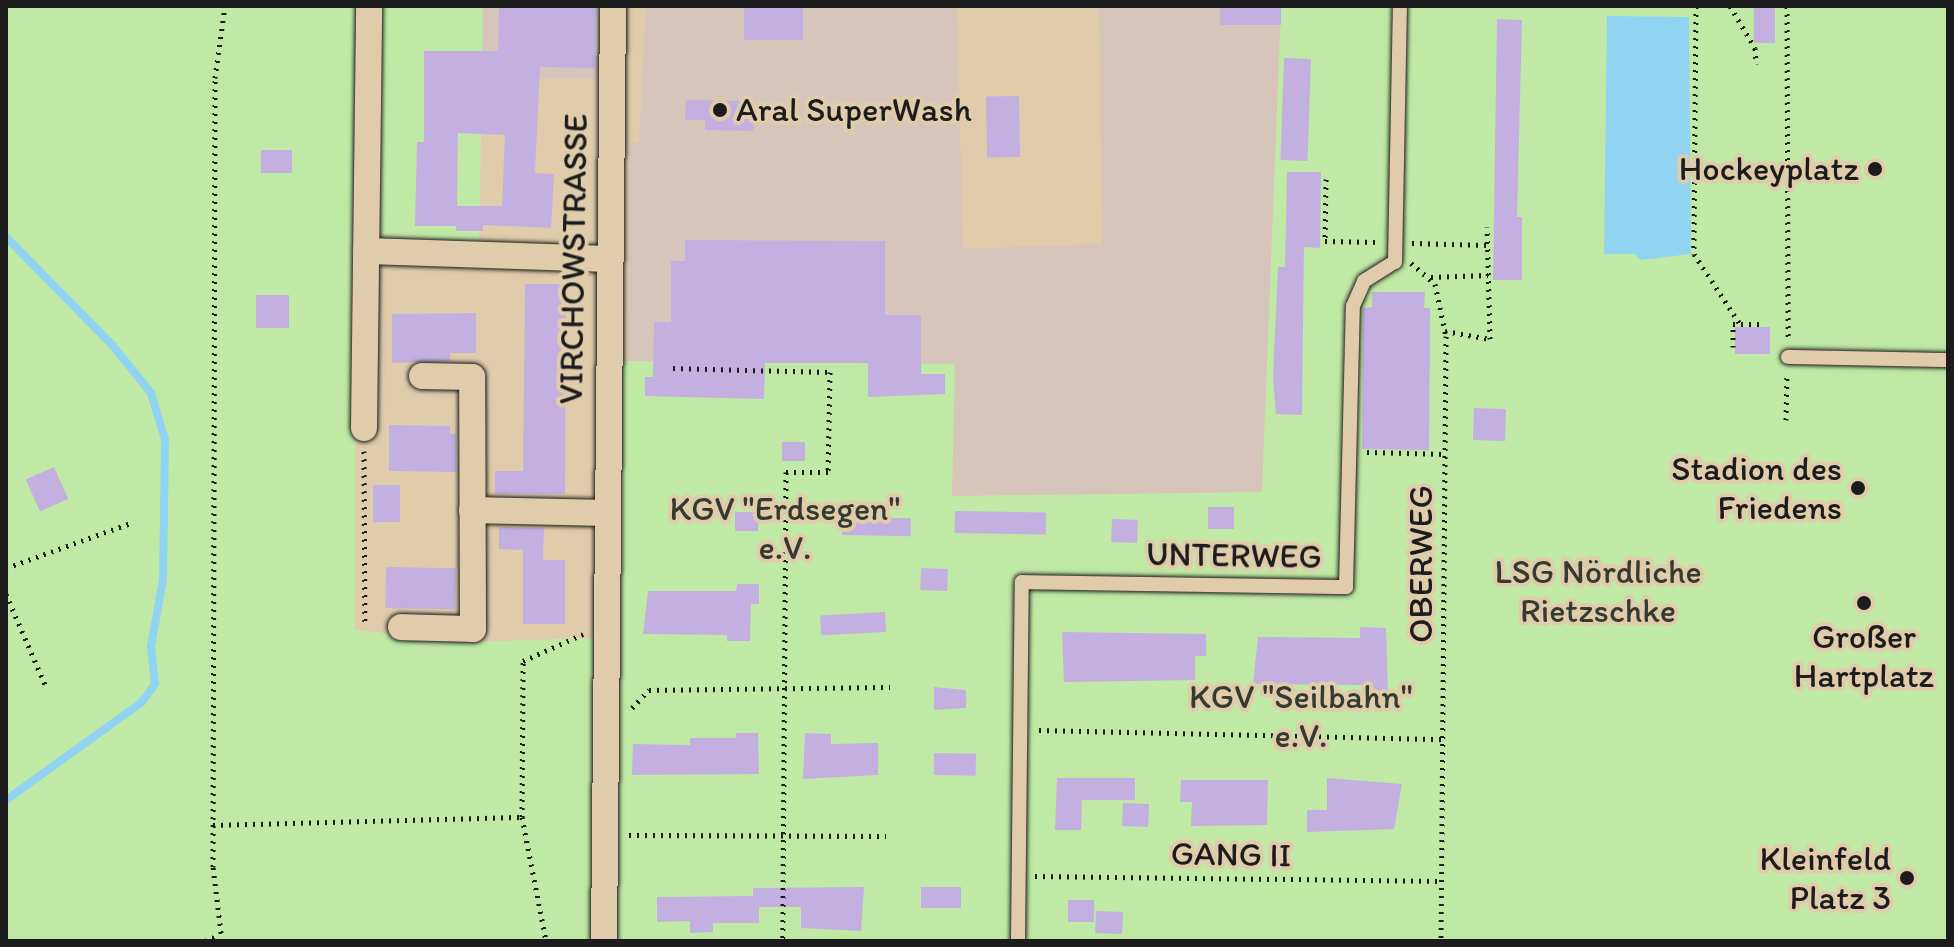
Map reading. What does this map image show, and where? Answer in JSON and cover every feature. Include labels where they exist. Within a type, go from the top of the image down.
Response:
[{"type":"street","points":[[364,428],[369,6]]},
{"type":"street","name":"VIRCHOWSTRASSE","points":[[604,941],[603,631],[613,6]]},
{"type":"street","points":[[366,251],[610,259]]},
{"type":"street","points":[[401,627],[473,629],[472,377],[422,376]]},
{"type":"street","points":[[472,510],[606,513]]},
{"type":"lane","points":[[1395,262],[1400,6]]},
{"type":"lane","name":"UNTERWEG","points":[[1018,941],[1022,582],[1346,587],[1355,297],[1371,274],[1395,262]]},
{"type":"lane","points":[[1788,357],[1948,360]]},
{"type":"path","points":[[205,941],[220,938],[213,825],[215,78],[225,6]]},
{"type":"path","points":[[1696,6],[1694,254],[1740,324]]},
{"type":"path","points":[[1730,6],[1755,48],[1756,64]]},
{"type":"path","points":[[1786,420],[1787,6]]},
{"type":"path","points":[[1445,331],[1490,339],[1487,227]]},
{"type":"path","points":[[1395,262],[1414,265],[1431,277],[1488,275]]},
{"type":"path","name":"OBERWEG","points":[[1431,277],[1445,331],[1441,941]]},
{"type":"path","points":[[1733,347],[1733,324],[1761,324]]},
{"type":"path","points":[[673,368],[830,372],[828,472],[786,472],[783,941]]},
{"type":"path","points":[[364,428],[365,626]]},
{"type":"path","points":[[1348,452],[1446,454]]},
{"type":"path","points":[[6,568],[131,523]]},
{"type":"path","points":[[6,594],[47,689]]},
{"type":"path","points":[[546,941],[522,817],[523,661],[592,630],[603,631]]},
{"type":"path","points":[[605,738],[649,690],[890,687]]},
{"type":"path","points":[[1022,729],[1444,739]]},
{"type":"path","points":[[213,825],[522,817]]},
{"type":"path","points":[[624,835],[886,836]]},
{"type":"path","name":"GANG II","points":[[1019,876],[1442,881]]},
{"type":"shaded area","points":[[482,6],[599,6],[599,79],[482,79]]},
{"type":"shaded area","points":[[646,6],[957,6],[963,249],[1102,244],[1099,6],[1281,6],[1262,493],[951,496],[955,364],[628,361],[630,142],[639,142]]},
{"type":"green space","name":"LSG Nördliche Rietzschke","points":[[6,6],[483,6],[479,266],[356,265],[355,630],[475,642],[621,637],[621,361],[955,364],[952,496],[1262,492],[1281,6],[1948,6],[1948,941],[6,941]]},
{"type":"water","points":[[1607,16],[1689,17],[1691,254],[1640,260],[1635,254],[1604,254]]},
{"type":"building","points":[[499,6],[596,6],[595,68],[540,67],[535,173],[554,174],[551,228],[483,225],[483,231],[456,231],[456,226],[415,226],[417,142],[424,142],[424,51],[498,51]],"holes":[[[458,133],[505,135],[502,206],[457,206]]]},
{"type":"building","points":[[744,6],[803,6],[803,40],[744,40]]},
{"type":"building","points":[[1220,6],[1281,6],[1281,25],[1220,25]]},
{"type":"building","points":[[1754,6],[1775,6],[1775,43],[1754,43]]},
{"type":"building","points":[[1497,19],[1522,20],[1517,217],[1522,217],[1522,280],[1493,280]]},
{"type":"building","points":[[1284,58],[1311,59],[1307,161],[1280,160]]},
{"type":"building","points":[[1019,96],[1020,157],[987,158],[986,97]]},
{"type":"building","name":"Aral SuperWash","points":[[686,100],[754,101],[754,131],[705,130],[705,120],[685,120]]},
{"type":"building","points":[[261,150],[292,150],[292,173],[261,173]]},
{"type":"building","points":[[1287,172],[1321,172],[1320,248],[1304,247],[1302,415],[1276,414],[1273,377],[1278,267],[1285,267]]},
{"type":"building","points":[[685,240],[885,241],[885,315],[921,315],[921,374],[945,374],[945,394],[868,397],[868,363],[765,363],[764,399],[645,396],[645,377],[653,377],[654,322],[671,322],[671,261],[685,261]]},
{"type":"building","points":[[525,284],[566,284],[565,494],[495,494],[495,471],[523,471]]},
{"type":"building","points":[[1372,292],[1425,292],[1424,308],[1430,308],[1429,450],[1362,449],[1363,308],[1372,307]]},
{"type":"building","points":[[256,295],[289,295],[289,328],[256,328]]},
{"type":"building","points":[[476,313],[476,353],[450,353],[450,361],[392,363],[392,314]]},
{"type":"building","points":[[1735,327],[1770,327],[1770,354],[1735,354]]},
{"type":"building","points":[[1474,408],[1506,409],[1505,441],[1473,440]]},
{"type":"building","points":[[389,425],[450,426],[450,434],[456,434],[456,472],[389,471]]},
{"type":"building","points":[[782,442],[805,442],[805,461],[782,461]]},
{"type":"building","points":[[54,467],[68,499],[40,512],[26,480]]},
{"type":"building","points":[[373,485],[400,485],[400,522],[373,522]]},
{"type":"building","points":[[1208,507],[1234,507],[1234,529],[1208,529]]},
{"type":"building","points":[[955,511],[1046,513],[1046,535],[955,533]]},
{"type":"building","points":[[735,512],[758,512],[758,531],[735,531]]},
{"type":"building","points":[[842,517],[911,518],[911,536],[842,535]]},
{"type":"building","points":[[1112,519],[1138,520],[1137,543],[1111,542]]},
{"type":"building","points":[[499,527],[544,528],[543,560],[565,560],[565,624],[523,624],[523,550],[499,549]]},
{"type":"building","points":[[386,567],[456,568],[455,609],[385,608]]},
{"type":"building","points":[[921,568],[948,569],[947,591],[920,590]]},
{"type":"building","points":[[737,584],[759,584],[759,604],[751,604],[750,641],[727,641],[727,635],[643,634],[648,591],[736,591]]},
{"type":"building","points":[[885,612],[886,632],[821,635],[820,615]]},
{"type":"building","points":[[1360,627],[1386,628],[1388,695],[1362,694],[1362,685],[1253,684],[1258,637],[1360,638]]},
{"type":"building","points":[[1062,632],[1206,634],[1206,656],[1195,656],[1195,680],[1064,682]]},
{"type":"building","points":[[934,687],[966,690],[966,708],[934,710]]},
{"type":"building","points":[[736,733],[758,733],[759,774],[632,775],[633,744],[690,745],[690,738],[736,738]]},
{"type":"building","points":[[805,733],[831,734],[831,744],[878,743],[878,775],[803,779]]},
{"type":"building","points":[[934,753],[976,754],[976,776],[934,775]]},
{"type":"building","points":[[1057,778],[1135,778],[1135,800],[1082,800],[1081,830],[1055,830]]},
{"type":"building","points":[[1327,778],[1402,784],[1394,829],[1307,832],[1307,810],[1327,810]]},
{"type":"building","points":[[1181,780],[1268,780],[1267,825],[1191,826],[1192,802],[1180,802]]},
{"type":"building","points":[[1123,803],[1149,804],[1148,827],[1122,826]]},
{"type":"building","points":[[864,887],[861,931],[801,928],[801,907],[759,907],[759,923],[713,923],[713,932],[690,933],[690,921],[657,922],[657,897],[753,896],[753,888]]},
{"type":"building","points":[[921,887],[961,887],[961,908],[921,908]]},
{"type":"building","points":[[1068,900],[1094,900],[1094,922],[1068,922]]},
{"type":"building","points":[[1096,911],[1123,912],[1122,934],[1095,933]]},
{"type":"waterway","points":[[6,237],[113,346],[151,393],[165,440],[163,580],[151,646],[155,684],[142,702],[6,800]]},
{"type":"place","name":"Aral SuperWash","points":[[720,110]]},
{"type":"place","name":"Hockeyplatz","points":[[1875,169]]},
{"type":"place","name":"Stadion des Friedens","points":[[1858,488]]},
{"type":"place","name":"Großer Hartplatz","points":[[1864,603]]},
{"type":"place","name":"Kleinfeld Platz 3","points":[[1907,878]]},
{"type":"park label","name":"KGV \"Erdsegen\" e.V.","points":[[785,528]]},
{"type":"park label","name":"KGV \"Seilbahn\" e.V.","points":[[1301,716]]}]
